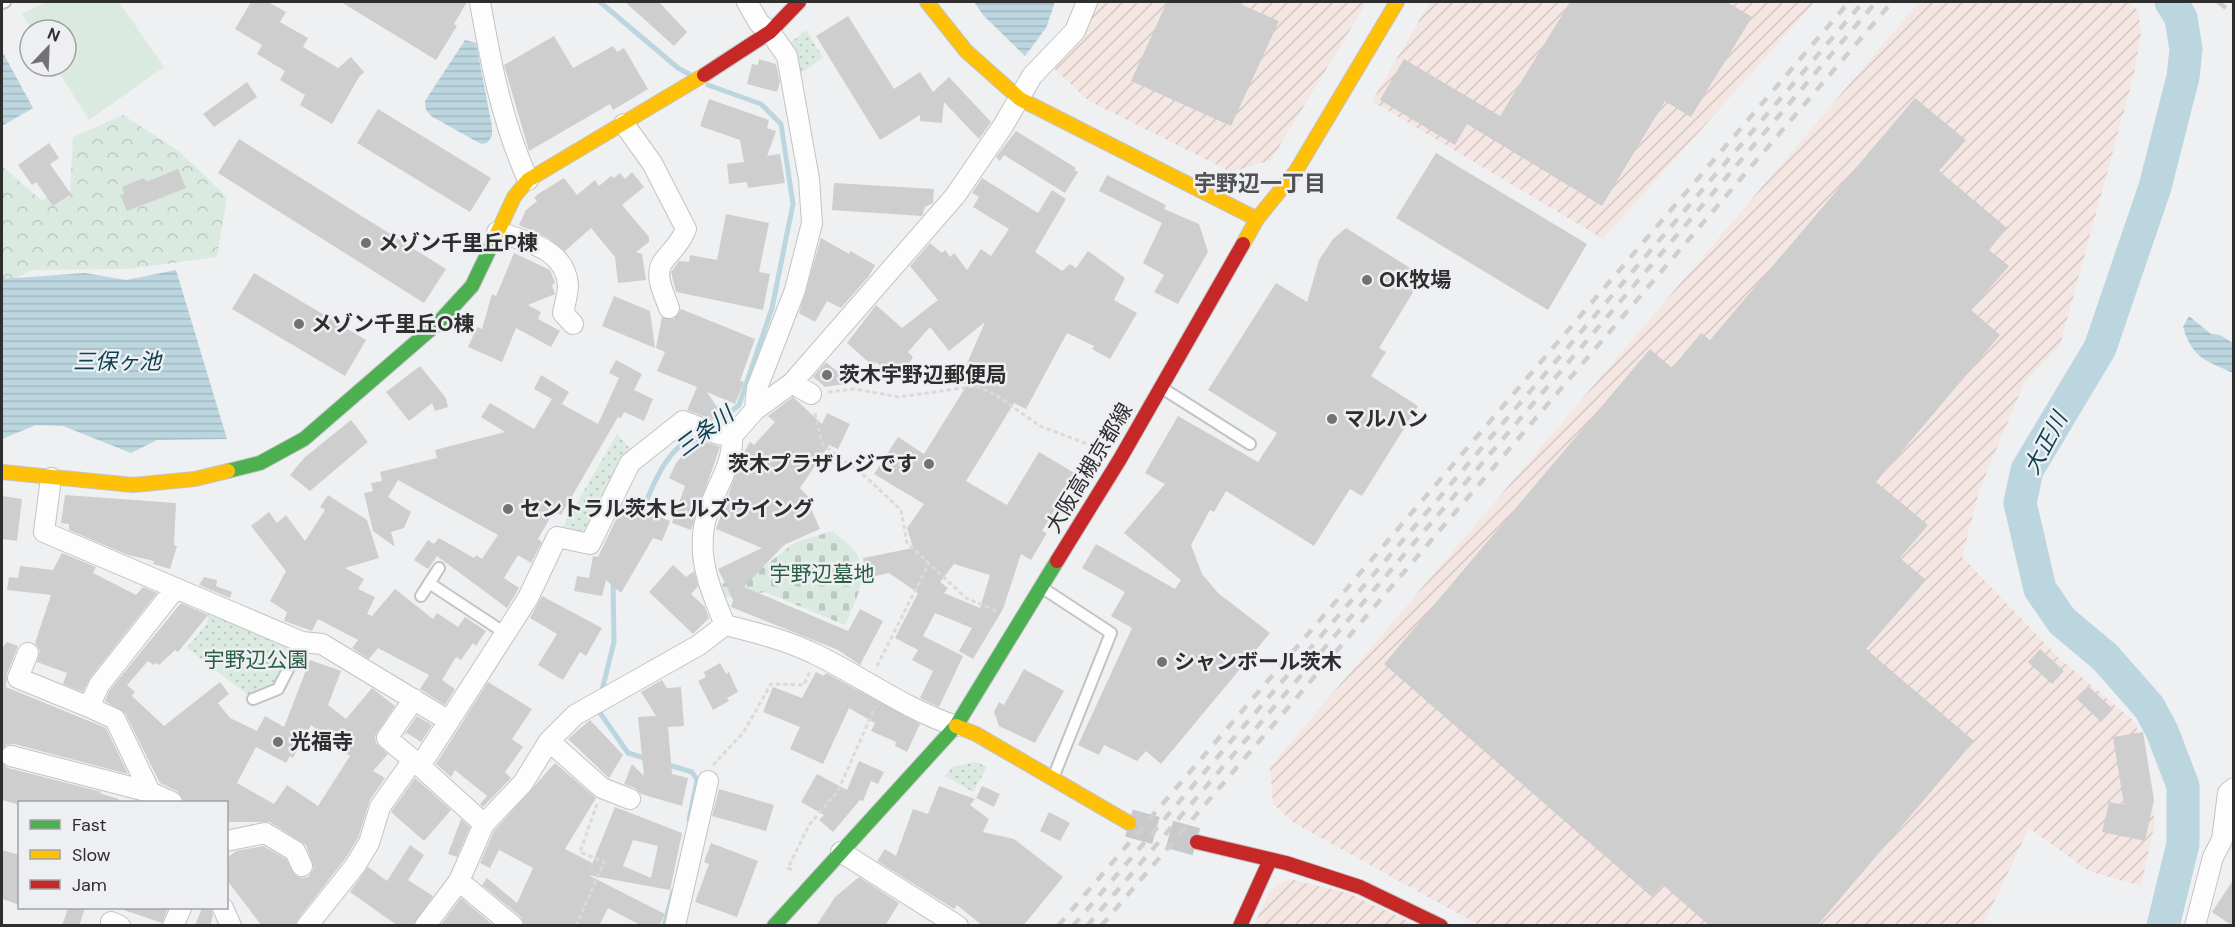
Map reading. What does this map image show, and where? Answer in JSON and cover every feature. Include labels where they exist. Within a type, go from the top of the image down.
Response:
[{"type":"street","points":[[480,2],[495,87],[510,140],[528,180]]},
{"type":"street","points":[[747,2],[759,22],[770,32],[787,56],[809,179],[812,223],[795,290],[757,388],[755,410]]},
{"type":"street","points":[[2,472],[133,485],[195,479],[260,463],[304,439],[438,323],[472,286],[514,197],[528,180],[680,90],[770,32],[799,2]]},
{"type":"street","points":[[927,2],[966,51],[1020,99],[1257,219]]},
{"type":"street","points":[[725,435],[792,383],[955,196],[1020,99],[1032,76],[1075,31],[1088,2]]},
{"type":"street","name":"大阪高槻京都線","points":[[774,926],[956,726],[1162,387],[1257,219],[1296,171],[1397,2]]},
{"type":"street","points":[[624,123],[652,163],[686,229],[680,245],[661,266],[660,280],[669,308]]},
{"type":"street","points":[[497,232],[548,249],[561,266],[568,284],[563,313],[573,324]]},
{"type":"street","points":[[792,383],[811,394]]},
{"type":"street","points":[[307,926],[355,866],[369,843],[380,807],[448,721],[528,598],[557,537],[590,543],[630,463],[684,421],[725,435],[733,451],[704,527],[704,570],[725,625]]},
{"type":"street","points":[[51,478],[45,532],[302,642],[322,644],[448,721]]},
{"type":"street","points":[[89,706],[99,685],[175,589]]},
{"type":"street","points":[[725,625],[775,637],[818,655],[934,718],[976,734],[1130,823]]},
{"type":"street","points":[[425,926],[459,881],[484,824],[523,783],[549,741],[575,715],[699,645],[725,625]]},
{"type":"street","points":[[28,653],[18,678],[89,706],[115,719],[150,792]]},
{"type":"street","points":[[414,699],[387,738],[484,824]]},
{"type":"street","points":[[549,741],[602,788],[630,799]]},
{"type":"street","points":[[11,756],[150,792],[170,801]]},
{"type":"street","points":[[675,926],[708,781]]},
{"type":"street","points":[[2195,926],[2213,857],[2228,838],[2229,793],[2234,788]]},
{"type":"street","points":[[228,841],[265,833],[295,851],[302,866]]},
{"type":"street","points":[[1197,842],[1270,860],[1360,887],[1441,926]]},
{"type":"street","points":[[841,852],[953,924]]},
{"type":"street","points":[[1240,926],[1270,860]]},
{"type":"street","points":[[459,881],[513,926]]},
{"type":"street","points":[[173,926],[181,909]]},
{"type":"street","points":[[223,909],[231,926]]},
{"type":"lane","points":[[1162,387],[1250,444]]},
{"type":"lane","points":[[421,596],[439,568]]},
{"type":"lane","points":[[429,583],[505,633]]},
{"type":"lane","points":[[1041,587],[1112,633],[1052,779]]},
{"type":"lane","points":[[253,699],[278,689],[302,642]]},
{"type":"path","points":[[1004,614],[966,598],[907,543],[901,510],[866,477],[822,444],[811,394],[855,389],[899,397],[976,386],[996,395],[1040,426],[1102,450]]},
{"type":"path","points":[[796,872],[788,868],[809,825],[838,791],[875,688],[929,563]]},
{"type":"path","points":[[708,781],[714,764],[743,733],[771,684],[804,685],[818,655]]},
{"type":"path","points":[[576,926],[604,862],[580,852],[602,788]]},
{"type":"shaded area","points":[[1098,2],[1367,2],[1271,160],[1231,172],[1089,101],[1050,65],[1079,36]]},
{"type":"shaded area","points":[[1430,2],[1815,2],[1603,239],[1372,101]]},
{"type":"shaded area","points":[[1919,2],[2130,2],[2138,11],[2141,33],[2134,74],[2060,345],[2024,383],[1979,491],[1962,557],[2060,659],[2136,723],[2155,822],[2141,886],[2089,871],[2029,828],[1983,925],[1479,925],[1294,823],[1273,804],[1270,767]]},
{"type":"shaded area","points":[[1289,879],[1348,893],[1419,926],[1254,926],[1268,894],[1277,884]]},
{"type":"green space","points":[[46,2],[119,2],[164,67],[89,120],[63,78],[78,78],[78,18],[24,18],[22,14]]},
{"type":"green space","points":[[806,30],[823,58],[798,75],[790,43]]},
{"type":"green space","points":[[123,115],[180,152],[227,197],[217,257],[128,269],[31,270],[2,286],[2,166],[41,200],[70,191],[73,137]]},
{"type":"green space","points":[[617,434],[638,457],[590,544],[557,537]]},
{"type":"green space","name":"宇野辺墓地","points":[[833,531],[854,550],[861,568],[860,588],[845,625],[765,592],[725,598],[719,585],[758,571],[796,542]]},
{"type":"green space","name":"宇野辺公園","points":[[208,612],[302,642],[278,689],[253,699],[187,648],[207,623]]},
{"type":"green space","points":[[976,762],[987,767],[973,792],[945,776],[952,767]]},
{"type":"water","points":[[974,2],[1055,2],[1046,28],[1025,56],[983,15]]},
{"type":"water","points":[[465,40],[476,43],[492,127],[492,136],[487,143],[481,144],[431,116],[426,110],[425,101]]},
{"type":"water","points":[[2,51],[33,108],[2,126]]},
{"type":"water","name":"三保ヶ池","points":[[176,270],[227,439],[157,440],[131,453],[63,426],[36,425],[2,439],[2,279],[85,273],[126,280]]},
{"type":"water","points":[[2189,316],[2211,334],[2220,335],[2233,343],[2233,373],[2201,357],[2191,346],[2183,327]]},
{"type":"building","points":[[251,2],[268,2],[286,12],[280,22],[308,38],[303,47],[338,68],[351,57],[364,72],[332,124],[300,105],[305,95],[280,80],[285,71],[257,54],[262,45],[235,29]]},
{"type":"building","points":[[341,2],[467,2],[454,24],[457,26],[436,60]]},
{"type":"building","points":[[625,2],[659,2],[687,32],[674,46]]},
{"type":"building","points":[[1167,2],[1236,2],[1279,21],[1231,126],[1131,81]]},
{"type":"building","points":[[1570,2],[1727,2],[1752,17],[1691,117],[1665,101],[1602,206],[1467,124],[1455,145],[1380,100],[1404,59],[1500,116]]},
{"type":"building","points":[[848,16],[894,89],[920,72],[933,92],[949,77],[991,122],[979,139],[944,102],[942,123],[920,121],[920,115],[880,140],[816,36]]},
{"type":"building","points":[[554,36],[573,68],[613,46],[617,52],[624,48],[648,89],[613,110],[610,104],[529,151],[504,65]]},
{"type":"building","points":[[759,59],[776,64],[780,82],[777,92],[747,84],[752,64],[758,65]]},
{"type":"building","points":[[247,82],[257,97],[214,127],[203,114]]},
{"type":"building","points":[[1915,98],[1966,140],[1939,171],[2007,228],[1989,250],[2009,266],[1971,310],[2000,335],[1876,482],[1928,525],[1900,558],[1926,580],[1866,649],[1974,741],[1817,926],[1710,926],[1663,885],[1652,897],[1384,664],[1650,349],[1672,368],[1701,333],[1710,340]]},
{"type":"building","points":[[709,99],[769,120],[767,128],[776,131],[767,156],[780,154],[785,183],[748,188],[747,182],[729,184],[727,164],[744,162],[740,140],[700,126]]},
{"type":"building","points":[[378,109],[491,178],[470,212],[357,143]]},
{"type":"building","points":[[1016,131],[1076,168],[1074,170],[1078,172],[1065,193],[1004,155],[1000,161],[996,157]]},
{"type":"building","name":"メゾン千里丘P棟","points":[[239,139],[446,269],[424,303],[218,173]]},
{"type":"building","points":[[49,143],[59,158],[50,164],[71,194],[53,206],[36,182],[32,185],[18,165]]},
{"type":"building","points":[[1436,153],[1587,244],[1548,310],[1396,218]]},
{"type":"building","points":[[178,169],[186,188],[127,211],[120,195],[124,194],[122,187],[144,178],[146,182]]},
{"type":"building","points":[[632,172],[644,187],[622,205],[649,237],[649,242],[636,252],[642,254],[646,280],[618,283],[615,257],[591,228],[565,251],[548,238],[519,225],[526,210],[537,201],[534,198],[564,178],[577,195],[595,180],[599,186],[611,176],[614,178],[620,173],[625,179]]},
{"type":"building","points":[[1107,175],[1166,205],[1164,209],[1199,224],[1208,252],[1178,304],[1154,292],[1164,275],[1143,263],[1162,223],[1099,191]]},
{"type":"building","points":[[982,178],[1038,213],[1052,190],[1066,199],[1035,252],[1062,271],[1070,264],[1076,268],[1088,251],[1125,278],[1114,300],[1137,313],[1110,359],[1092,349],[1094,346],[1067,333],[1026,409],[1014,403],[966,481],[1007,505],[1039,452],[1076,474],[1042,531],[1047,533],[1031,560],[1021,554],[1003,609],[973,659],[959,651],[972,628],[935,613],[923,636],[963,656],[939,707],[920,698],[933,671],[912,660],[918,650],[895,638],[918,593],[889,573],[866,578],[863,558],[913,548],[907,528],[924,504],[874,474],[898,437],[924,454],[967,385],[959,382],[985,322],[949,351],[930,327],[908,352],[913,357],[901,377],[887,365],[884,369],[876,362],[873,366],[847,343],[876,305],[902,328],[938,300],[910,266],[930,243],[942,253],[945,250],[950,257],[954,253],[967,270],[981,249],[991,256],[1009,229],[973,207],[979,197],[972,193]],"holes":[[[954,564],[990,575],[980,608],[944,593],[948,588],[940,582]]]},
{"type":"building","points":[[834,183],[934,189],[933,203],[925,207],[922,216],[832,210]]},
{"type":"building","points":[[726,214],[769,223],[759,272],[770,274],[763,310],[676,292],[671,272],[679,261],[689,262],[690,255],[717,260]]},
{"type":"building","points":[[1346,228],[1423,276],[1379,348],[1386,352],[1371,376],[1418,406],[1362,496],[1350,489],[1314,546],[1226,491],[1214,512],[1210,510],[1191,545],[1202,574],[1218,593],[1270,633],[1161,764],[1146,751],[1137,761],[1104,745],[1099,755],[1078,745],[1132,628],[1111,616],[1125,592],[1082,568],[1096,544],[1175,589],[1181,580],[1124,533],[1165,484],[1145,473],[1178,416],[1258,462],[1277,433],[1208,390],[1276,283],[1307,302],[1319,260],[1333,239]]},
{"type":"building","points":[[821,238],[875,265],[869,276],[841,308],[827,301],[815,322],[799,313]]},
{"type":"building","points":[[514,253],[550,270],[555,283],[552,285],[555,294],[528,305],[541,312],[538,319],[560,331],[551,347],[516,328],[502,362],[468,347],[477,327],[482,329],[492,294],[496,296]]},
{"type":"building","name":"メゾン千里丘O棟","points":[[254,273],[366,340],[345,376],[232,309]]},
{"type":"building","points":[[614,296],[650,311],[655,348],[602,326]]},
{"type":"building","points":[[681,309],[755,339],[740,381],[744,382],[735,404],[707,392],[723,416],[717,421],[687,410],[697,387],[657,371],[665,352],[656,348],[662,317],[674,319]]},
{"type":"building","points":[[616,360],[642,374],[634,390],[653,399],[644,421],[624,412],[621,418],[618,417],[561,515],[554,511],[538,539],[542,542],[531,563],[518,555],[504,578],[519,588],[507,608],[437,556],[428,569],[414,560],[428,540],[434,544],[439,538],[474,558],[476,555],[482,559],[498,535],[398,480],[388,497],[411,512],[404,528],[391,532],[395,547],[373,531],[364,493],[373,491],[371,483],[382,481],[380,472],[437,458],[435,450],[505,432],[481,417],[490,403],[534,429],[552,399],[534,389],[541,375],[569,392],[562,404],[598,424],[619,378],[609,373]]},
{"type":"building","points":[[826,362],[851,383],[825,387],[813,377]]},
{"type":"building","points":[[420,366],[446,398],[448,407],[435,411],[432,403],[409,421],[386,392]]},
{"type":"building","points":[[793,397],[822,424],[827,413],[850,424],[838,449],[829,445],[800,488],[814,503],[810,506],[820,529],[784,545],[744,587],[848,631],[860,609],[883,621],[860,665],[838,650],[731,607],[733,600],[718,569],[762,548],[716,529],[743,454],[750,442],[754,445],[775,422],[768,416]]},
{"type":"building","points":[[351,420],[368,442],[310,491],[290,475],[304,458]]},
{"type":"building","points":[[697,439],[720,447],[691,530],[672,523],[685,486],[669,478],[676,463]]},
{"type":"building","points":[[65,495],[176,503],[174,545],[177,546],[170,569],[153,564],[154,561],[128,555],[69,530],[69,524],[61,523]]},
{"type":"building","points":[[328,495],[367,520],[379,558],[345,568],[364,579],[358,589],[375,597],[367,614],[372,616],[395,589],[433,619],[437,613],[458,627],[465,617],[486,631],[476,646],[473,643],[461,660],[456,657],[442,680],[455,689],[445,705],[420,689],[429,675],[378,648],[369,659],[352,648],[358,640],[318,619],[312,631],[284,621],[287,612],[270,601],[286,571],[251,526],[269,512],[277,523],[286,515],[305,541],[325,510],[320,507]]},
{"type":"building","points":[[2,496],[22,499],[17,541],[2,539]]},
{"type":"building","points":[[624,503],[670,521],[662,541],[653,538],[621,593],[606,580],[602,596],[574,591],[577,576],[589,578],[593,556],[598,557]]},
{"type":"building","points":[[62,553],[96,567],[93,573],[136,595],[143,587],[157,593],[90,678],[83,692],[63,684],[67,673],[37,662],[40,651],[35,643],[51,595],[7,590],[9,577],[18,578],[20,566],[53,570]]},
{"type":"building","points":[[673,565],[686,577],[694,571],[698,586],[691,594],[705,607],[709,618],[693,634],[649,592]]},
{"type":"building","points":[[204,577],[217,580],[216,586],[232,592],[230,598],[199,585]]},
{"type":"building","points":[[542,596],[602,628],[586,656],[580,652],[563,680],[538,665],[557,634],[530,618]]},
{"type":"building","points":[[181,603],[208,615],[178,652],[175,650],[159,665],[148,661],[127,685],[135,692],[132,696],[164,726],[220,682],[229,694],[218,703],[230,718],[257,731],[265,716],[284,727],[310,660],[341,671],[328,705],[346,719],[372,688],[395,706],[375,736],[376,743],[388,754],[373,771],[385,778],[370,800],[358,838],[295,926],[262,926],[228,882],[228,857],[236,851],[263,846],[286,859],[295,875],[302,878],[308,877],[314,868],[306,845],[270,822],[228,822],[228,801],[183,801],[177,791],[160,783],[125,713],[105,701],[109,691]],"holes":[[[311,725],[350,756],[318,806],[287,785],[274,804],[237,783],[256,747],[286,763],[290,756],[293,758]]]},
{"type":"building","points":[[7,642],[18,646],[7,674],[6,687],[106,728],[128,774],[14,744],[2,749],[2,648]]},
{"type":"building","points":[[2040,649],[2064,671],[2052,684],[2028,662]]},
{"type":"building","points":[[720,663],[726,674],[729,672],[738,692],[727,698],[729,701],[713,710],[698,681],[706,677],[704,672]]},
{"type":"building","points":[[1024,669],[1064,691],[1035,743],[999,726],[994,712],[999,702],[1004,705]]},
{"type":"building","points":[[816,672],[824,676],[826,673],[920,724],[907,752],[895,746],[896,742],[871,731],[875,723],[849,708],[823,764],[790,749],[800,727],[763,712],[773,687],[802,698]]},
{"type":"building","points":[[662,680],[667,688],[681,687],[684,726],[668,727],[672,774],[688,778],[682,806],[641,794],[635,788],[624,784],[632,764],[644,776],[638,717],[656,716],[641,692]]},
{"type":"building","points":[[488,682],[532,709],[512,739],[523,747],[505,772],[511,778],[483,807],[480,804],[487,796],[455,770],[451,777],[436,764]]},
{"type":"building","points":[[2089,687],[2113,709],[2101,722],[2077,699]]},
{"type":"building","points":[[417,716],[432,725],[421,742],[407,733],[403,736]]},
{"type":"building","points":[[590,720],[623,755],[609,778],[568,739]]},
{"type":"building","points":[[2143,732],[2154,800],[2145,841],[2102,832],[2109,802],[2124,805],[2113,737]]},
{"type":"building","points":[[859,761],[884,772],[878,784],[871,781],[863,801],[860,800],[833,832],[819,820],[824,815],[801,802],[817,774],[847,790]]},
{"type":"building","points":[[2,763],[8,768],[102,792],[99,793],[119,799],[118,801],[18,801],[18,804],[2,800]]},
{"type":"building","points":[[555,763],[596,798],[565,849],[592,863],[590,869],[615,807],[682,833],[670,890],[588,875],[665,914],[659,926],[642,926],[608,908],[599,926],[525,926],[521,917],[482,885],[487,878],[517,903],[533,868],[499,850],[490,868],[480,863],[494,831]],"holes":[[[633,840],[658,846],[651,878],[623,866]]]},
{"type":"building","points":[[415,778],[451,810],[424,841],[391,812]]},
{"type":"building","points":[[939,786],[975,799],[970,805],[989,819],[983,832],[1014,839],[1063,877],[1023,926],[983,926],[957,905],[954,909],[877,861],[885,849],[896,856],[913,809],[928,814]]},
{"type":"building","points":[[982,786],[1000,794],[994,807],[976,798]]},
{"type":"building","points":[[719,789],[774,805],[766,831],[712,816]]},
{"type":"building","points":[[1049,812],[1070,823],[1060,841],[1040,831]]},
{"type":"building","points":[[461,819],[470,827],[457,857],[448,854]]},
{"type":"building","points":[[711,843],[758,861],[737,917],[695,902],[709,864],[704,862]]},
{"type":"building","points":[[410,845],[424,855],[408,880],[433,896],[413,926],[398,926],[350,892],[368,867],[387,881]]},
{"type":"building","points":[[2,850],[18,854],[18,904],[2,899]]},
{"type":"building","points":[[859,877],[899,903],[885,926],[816,926],[835,897]]},
{"type":"building","points":[[2234,879],[2234,926],[2233,926],[2212,912]]},
{"type":"building","points":[[461,898],[494,926],[440,926]]},
{"type":"building","points":[[68,909],[85,909],[79,926],[62,926]]},
{"type":"building","points":[[124,909],[168,909],[162,923]]},
{"type":"building","points":[[202,909],[211,909],[213,915],[210,926],[195,926]]},
{"type":"waterway","name":"三条川","points":[[600,2],[678,68],[689,74]]},
{"type":"waterway","name":"大正川","points":[[2163,926],[2183,844],[2183,786],[2162,731],[2149,707],[2105,657],[2062,621],[2040,589],[2020,503],[2027,470],[2100,348],[2155,187],[2183,77],[2186,49],[2181,18],[2171,2]]},
{"type":"waterway","name":"三条川","points":[[708,85],[761,104],[781,124],[793,204],[772,308],[739,405],[713,426]]},
{"type":"waterway","name":"三条川","points":[[640,516],[656,479],[669,458],[677,448],[699,433]]},
{"type":"waterway","name":"三条川","points":[[601,694],[614,642],[613,579]]},
{"type":"waterway","name":"三条川","points":[[599,706],[598,710],[628,753],[648,759]]},
{"type":"waterway","name":"三条川","points":[[666,764],[692,772],[697,780],[689,820]]},
{"type":"waterway","name":"三条川","points":[[664,926],[673,891]]},
{"type":"tunnel","points":[[1129,823],[1197,842]]},
{"type":"railway","points":[[1058,926],[1849,2]]},
{"type":"railway","points":[[1073,926],[1863,2]]},
{"type":"railway","points":[[1087,926],[1876,2]]},
{"type":"railway","points":[[1101,926],[1892,2]]},
{"type":"railway","points":[[2218,2],[2234,14]]},
{"type":"traffic: fast","points":[[228,471],[260,463],[304,439],[438,323],[472,286],[495,238]]},
{"type":"traffic: fast","points":[[774,926],[956,726],[1057,561]]},
{"type":"traffic: slow","points":[[927,2],[966,51],[1020,99],[1257,219]]},
{"type":"traffic: slow","points":[[1243,244],[1257,219],[1296,171],[1397,2]]},
{"type":"traffic: slow","points":[[495,238],[514,197],[528,180],[704,75]]},
{"type":"traffic: slow","points":[[2,472],[133,485],[195,479],[228,471]]},
{"type":"traffic: slow","points":[[956,726],[976,734],[1129,823]]},
{"type":"traffic: jam","points":[[704,75],[770,32],[799,2]]},
{"type":"traffic: jam","points":[[1057,561],[1120,459],[1243,244]]},
{"type":"traffic: jam","points":[[1197,842],[1286,863],[1360,887],[1441,926]]},
{"type":"traffic: jam","points":[[1240,926],[1270,860]]},
{"type":"place","name":"メゾン千里丘P棟","points":[[366,243]]},
{"type":"place","name":"OK牧場","points":[[1367,280]]},
{"type":"place","name":"メゾン千里丘O棟","points":[[299,324]]},
{"type":"place","name":"茨木宇野辺郵便局","points":[[827,375]]},
{"type":"place","name":"マルハン","points":[[1332,419]]},
{"type":"place","name":"茨木プラザレジです","points":[[929,464]]},
{"type":"place","name":"セントラル茨木ヒルズウイング","points":[[508,509]]},
{"type":"place","name":"シャンボール茨木","points":[[1162,662]]},
{"type":"place","name":"光福寺","points":[[278,742]]},
{"type":"district","name":"宇野辺一丁目","points":[[1260,183]]}]
